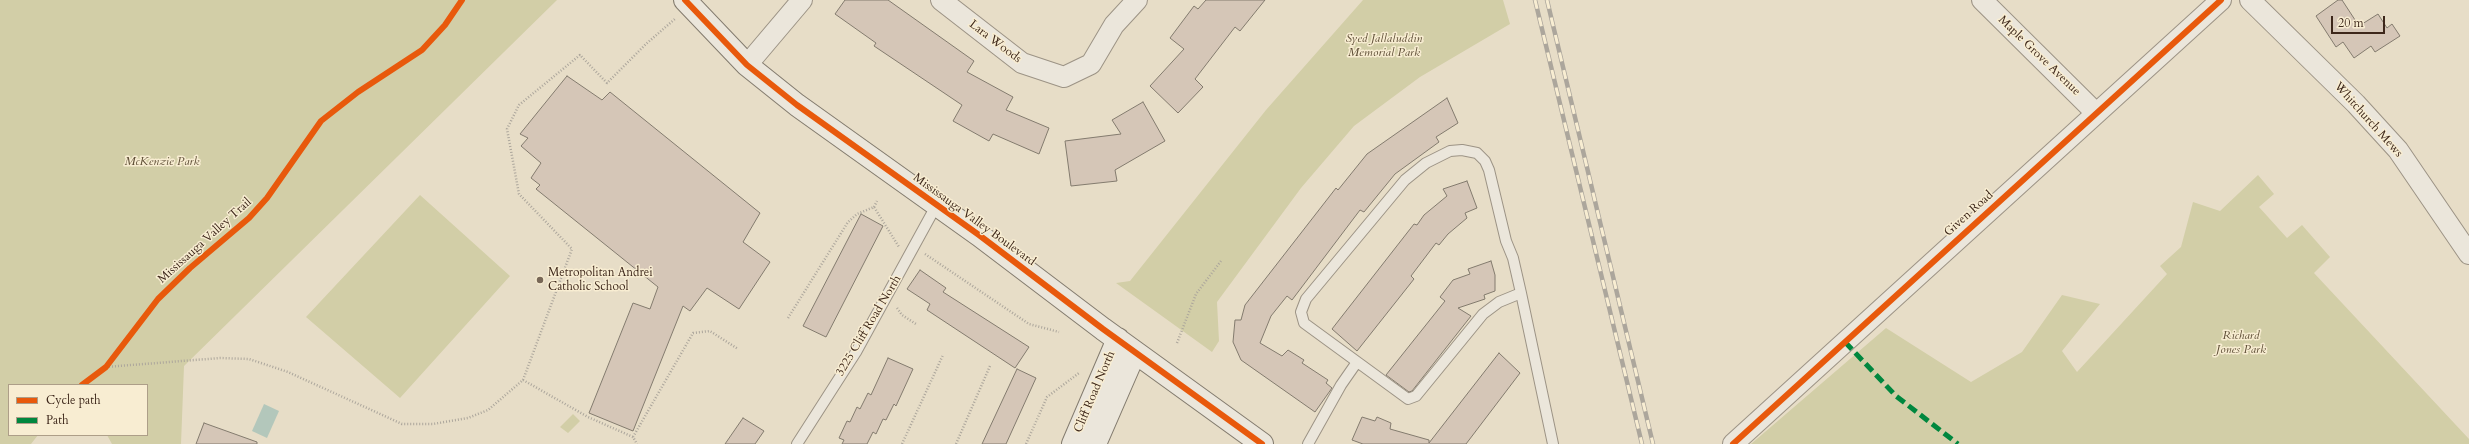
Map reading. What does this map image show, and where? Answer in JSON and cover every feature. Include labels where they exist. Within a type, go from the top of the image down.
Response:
[{"type":"street","points":[[747,65],[802,0]]},
{"type":"street","name":"Lara Woods","points":[[941,0],[1022,63],[1064,77],[1091,64],[1114,25],[1137,0]]},
{"type":"street","name":"Maple Grove Avenue","points":[[1982,0],[2096,113]]},
{"type":"street","name":"Given Road","points":[[1732,444],[2221,0]]},
{"type":"street","name":"Whitchurch Mews","points":[[2250,0],[2356,104],[2398,150],[2469,254]]},
{"type":"street","name":"Mississauga Valley Boulevard","points":[[682,8],[747,65],[797,105],[936,206],[979,235],[1135,352],[1262,444]]},
{"type":"street","name":"Cliff Road North","points":[[1073,444],[1118,339]]},
{"type":"street","name":"Cliff Road North","points":[[1095,444],[1135,352]]},
{"type":"lane","points":[[1521,293],[1500,302],[1483,314],[1416,396],[1408,399],[1304,323],[1301,312],[1306,299],[1404,180],[1426,163],[1450,151],[1462,150],[1477,153],[1485,161],[1521,293],[1553,444]]},
{"type":"lane","name":"3225 Cliff Road North","points":[[797,444],[856,352],[936,206]]},
{"type":"lane","points":[[1308,444],[1341,385],[1357,362]]},
{"type":"path","points":[[106,367],[220,358],[249,359],[288,372],[402,424],[433,424],[468,418],[488,410],[523,380],[572,249],[519,194],[507,129],[519,105],[580,56],[608,83],[682,8]]},
{"type":"path","points":[[788,318],[848,222],[857,214],[874,207],[877,201]]},
{"type":"path","points":[[874,207],[901,251]]},
{"type":"path","points":[[921,261],[927,250]]},
{"type":"path","points":[[925,255],[1029,324],[1060,332]]},
{"type":"path","points":[[1177,343],[1196,294],[1221,261]]},
{"type":"path","points":[[897,305],[902,315],[916,324]]},
{"type":"path","points":[[633,437],[693,333],[710,331],[738,349]]},
{"type":"path","points":[[902,444],[943,355]]},
{"type":"path","points":[[100,373],[114,357]]},
{"type":"path","points":[[956,444],[990,366]]},
{"type":"path","points":[[1026,444],[1047,397],[1079,373]]},
{"type":"path","points":[[523,380],[588,417],[633,437],[637,444]]},
{"type":"green space","name":"McKenzie Park","points":[[0,0],[557,0],[184,366],[181,444],[112,444],[108,436],[148,436],[148,384],[8,384],[8,436],[37,436],[31,444],[0,444]]},
{"type":"green space","name":"Syed Jallaluddin Memorial Park","points":[[1363,0],[1503,0],[1510,24],[1420,77],[1354,126],[1301,188],[1217,302],[1219,341],[1212,352],[1116,283],[1130,281],[1266,110]]},
{"type":"green space","name":"Richard Jones Park","points":[[2258,175],[2274,194],[2259,207],[2287,238],[2302,225],[2330,257],[2314,273],[2469,439],[2469,444],[1751,444],[1886,328],[1971,382],[2022,352],[2062,295],[2100,304],[2062,351],[2077,372],[2167,274],[2160,266],[2181,247],[2193,202],[2220,211]]},
{"type":"green space","points":[[420,195],[510,276],[400,398],[306,317]]},
{"type":"green space","points":[[573,414],[580,421],[568,433],[560,427]]},
{"type":"shaded area","points":[[264,404],[279,411],[267,438],[252,431]]},
{"type":"building","points":[[845,0],[888,0],[974,61],[967,72],[1013,97],[1006,110],[1049,128],[1039,154],[993,134],[989,141],[953,121],[962,105],[874,46],[876,43],[835,14]]},
{"type":"building","points":[[1206,0],[1265,0],[1240,31],[1235,27],[1195,79],[1203,87],[1178,113],[1150,86],[1184,49],[1170,38],[1194,6],[1198,9]]},
{"type":"building","points":[[2338,0],[2342,0],[2359,26],[2378,14],[2387,28],[2392,24],[2400,36],[2375,52],[2371,46],[2354,58],[2343,42],[2336,47],[2316,16]]},
{"type":"building","points":[[567,76],[602,100],[610,92],[760,213],[743,242],[770,262],[739,309],[707,288],[690,311],[683,306],[633,431],[589,413],[633,303],[650,309],[658,287],[536,189],[540,185],[531,178],[541,163],[521,146],[528,138],[520,134]]},
{"type":"building","points":[[1447,98],[1458,123],[1436,137],[1439,142],[1395,174],[1364,212],[1360,210],[1292,300],[1287,296],[1271,316],[1260,343],[1282,356],[1288,350],[1304,360],[1302,363],[1328,380],[1326,383],[1332,388],[1315,412],[1241,360],[1233,342],[1235,320],[1241,320],[1245,305],[1336,188],[1338,190],[1367,154]]},
{"type":"building","points":[[1143,102],[1165,141],[1115,170],[1117,181],[1071,186],[1065,141],[1121,134],[1112,120]]},
{"type":"building","points":[[1467,181],[1477,208],[1465,213],[1467,218],[1448,234],[1439,245],[1436,243],[1411,276],[1414,279],[1357,351],[1332,329],[1414,224],[1417,225],[1424,215],[1447,196],[1443,189]]},
{"type":"building","points":[[861,214],[883,226],[826,337],[803,326]]},
{"type":"building","points":[[1491,261],[1495,275],[1495,291],[1484,295],[1485,299],[1458,308],[1471,316],[1412,391],[1409,392],[1386,375],[1445,301],[1440,297],[1453,280],[1470,274],[1468,269]]},
{"type":"building","points":[[920,270],[946,288],[943,292],[1029,347],[1015,368],[927,310],[930,304],[907,289]]},
{"type":"building","points":[[1499,353],[1520,373],[1466,444],[1363,444],[1352,440],[1362,417],[1375,421],[1377,417],[1391,423],[1390,429],[1429,440],[1429,443]]},
{"type":"building","points":[[888,358],[913,369],[896,406],[894,404],[886,420],[883,419],[876,434],[873,432],[867,444],[842,444],[844,440],[839,438],[847,421],[850,422],[857,407],[860,409],[868,393],[871,395]]},
{"type":"building","points":[[1017,369],[1036,378],[1006,444],[982,444]]},
{"type":"building","points":[[743,418],[764,431],[755,444],[725,444]]},
{"type":"building","points":[[204,423],[257,442],[257,444],[196,444]]},
{"type":"railway","points":[[1535,0],[1642,444]]},
{"type":"railway","points":[[1547,0],[1653,444]]},
{"type":"marked path","points":[[1845,342],[1896,396],[1958,444]]},
{"type":"cycle path","name":"Mississauga Valley Trail","points":[[83,384],[106,367],[158,299],[190,268],[249,218],[267,198],[321,121],[358,92],[422,50],[445,25],[462,0]]},
{"type":"cycle path","points":[[685,0],[747,65],[797,105],[979,235],[1103,329],[1262,444]]},
{"type":"cycle path","points":[[1733,444],[2221,0]]},
{"type":"place","name":"Metropolitan Andrei Catholic School","points":[[540,280]]}]
